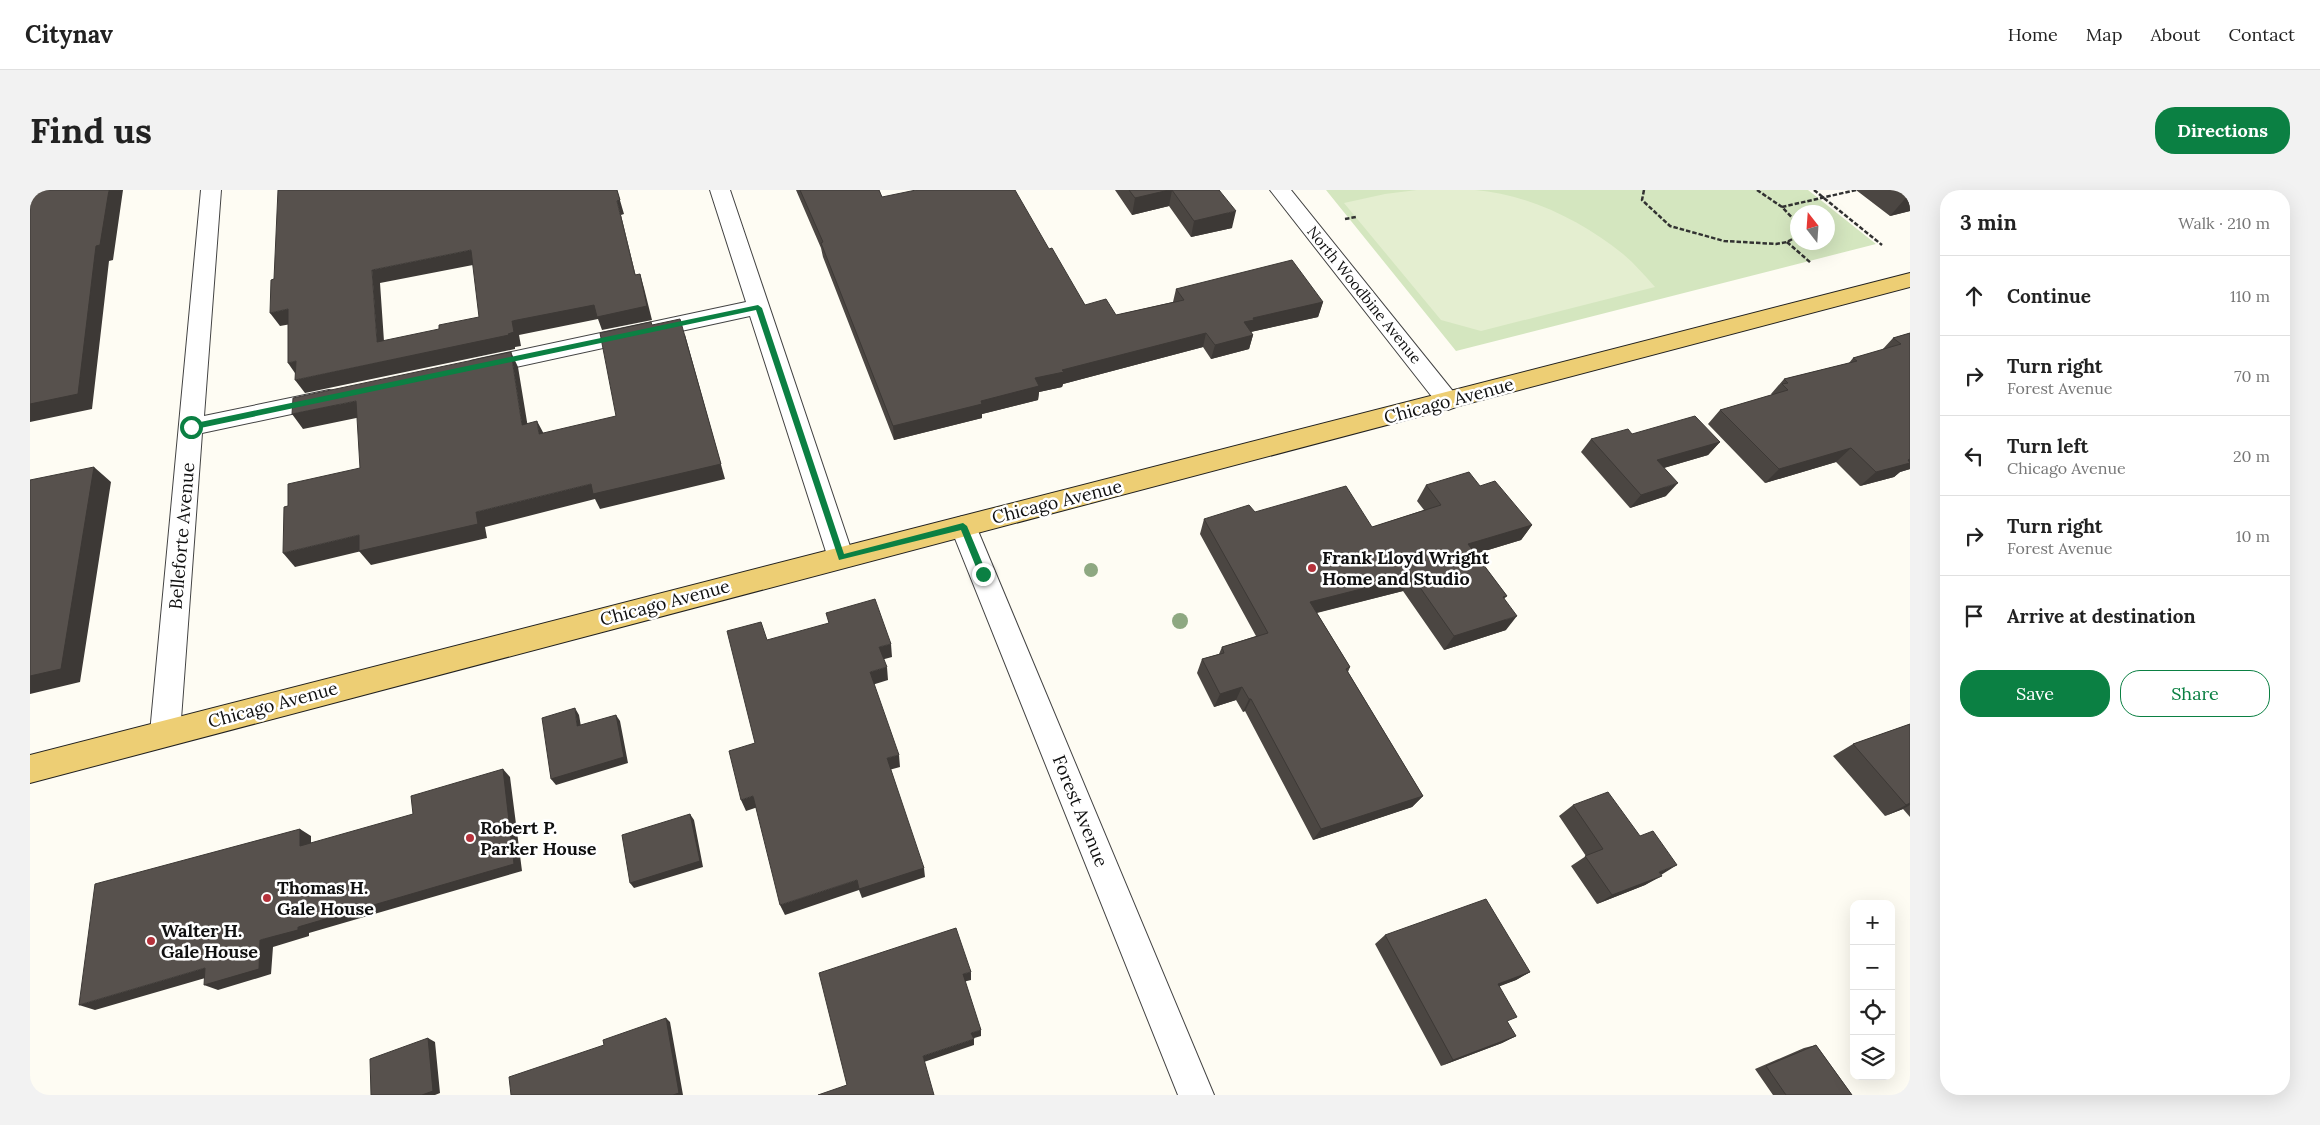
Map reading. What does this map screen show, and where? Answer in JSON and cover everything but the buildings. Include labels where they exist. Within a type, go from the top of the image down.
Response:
[{"type":"main road","name":"Chicago Avenue","points":[[30,768],[1910,280]]},
{"type":"street","name":"Belleforte Avenue","points":[[165,733],[211,190]]},
{"type":"street","points":[[720,190],[842,558]]},
{"type":"street","name":"North Woodbine Avenue","points":[[1280,190],[1448,401]]},
{"type":"street","points":[[456,371],[758,308]]},
{"type":"street","points":[[191,427],[351,394]]},
{"type":"street","name":"Forest Avenue","points":[[963,526],[1196,1095]]},
{"type":"path","points":[[1644,190],[1642,200],[1670,226],[1724,241],[1776,244],[1790,240]]},
{"type":"path","points":[[1758,190],[1782,207],[1790,216]]},
{"type":"path","points":[[1814,190],[1882,245]]},
{"type":"path","points":[[1782,207],[1822,196],[1856,190]]},
{"type":"path","points":[[1345,219],[1356,217]]},
{"type":"path","points":[[1787,242],[1811,263]]},
{"type":"green space","points":[[1326,190],[1808,190],[1827,205],[1790,205],[1790,250],[1835,250],[1835,211],[1876,244],[1456,351]]},
{"type":"green space","points":[[1417,190],[1475,190],[1495,193],[1515,197],[1554,211],[1607,242],[1640,270],[1655,287],[1481,331],[1441,320],[1344,203],[1385,194]]},
{"type":"place","name":"Frank Lloyd Wright Home and Studio","points":[[1312,568]]},
{"type":"place","name":"Robert P. Parker House","points":[[470,838]]},
{"type":"place","name":"Thomas H. Gale House","points":[[267,898]]},
{"type":"place","name":"Walter H. Gale House","points":[[151,941]]},
{"type":"route","points":[[191,427],[758,308],[842,558],[963,526],[983,574]]}]
